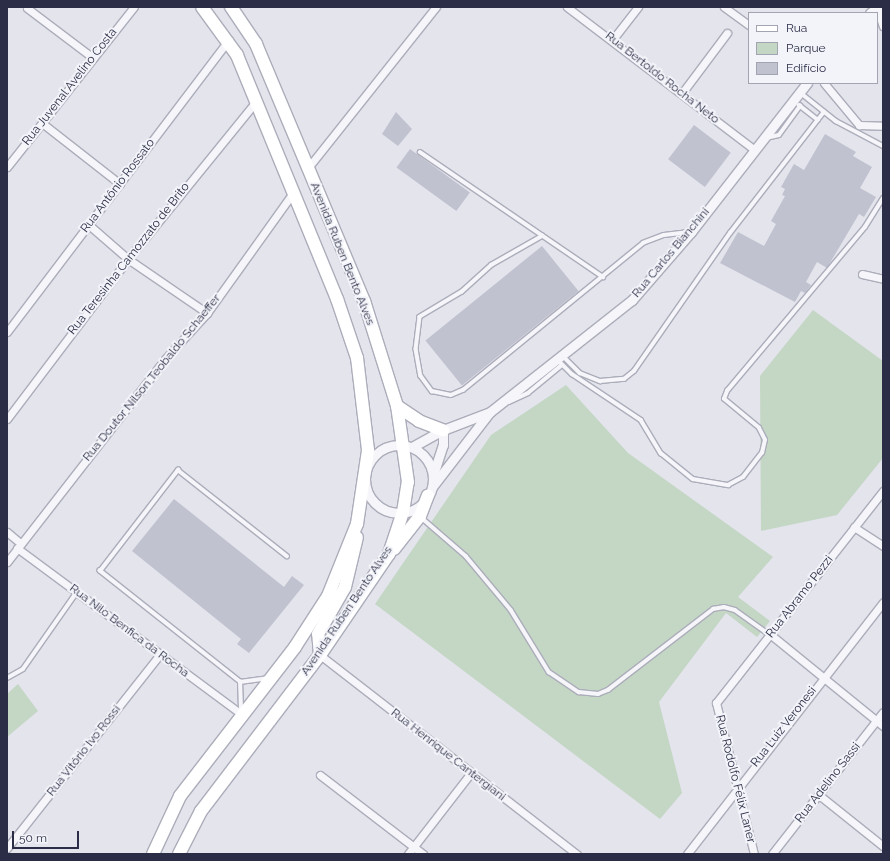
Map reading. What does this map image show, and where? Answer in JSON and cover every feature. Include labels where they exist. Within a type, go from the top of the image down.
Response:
[{"type":"main road","name":"Avenida Ruben Bento Alves","points":[[153,854],[180,796],[268,678],[295,647],[328,596],[357,524],[365,478],[366,426],[357,358],[293,193],[229,40],[202,7]]},
{"type":"main road","name":"Avenida Ruben Bento Alves","points":[[179,854],[201,811],[320,654],[389,554],[403,512],[408,482],[408,446],[364,301],[307,169],[256,44],[232,7]]},
{"type":"main road","points":[[397,406],[419,421],[443,430]]},
{"type":"main road","points":[[389,554],[420,516],[430,491]]},
{"type":"main road","points":[[320,654],[318,634],[345,587],[353,565],[357,524]]},
{"type":"street","name":"Rua Juvenal Avelino Costa","points":[[7,167],[134,7]]},
{"type":"street","points":[[307,169],[436,7]]},
{"type":"street","name":"Rua Bertoldo Rocha Neto","points":[[567,7],[613,39],[755,150]]},
{"type":"street","points":[[613,39],[638,7]]},
{"type":"street","points":[[724,7],[748,24]]},
{"type":"street","points":[[877,7],[883,26]]},
{"type":"street","points":[[27,8],[93,58]]},
{"type":"street","points":[[682,93],[727,33]]},
{"type":"street","name":"Rua Antônio Rossato","points":[[7,332],[229,40]]},
{"type":"street","name":"Rua Carlos Bianchini","points":[[365,478],[374,455],[388,447],[408,446],[492,410],[561,359],[632,300],[690,232],[764,138],[797,103],[800,93],[806,84]]},
{"type":"street","points":[[825,84],[859,125],[883,126]]},
{"type":"street","name":"Rua Teresinha Camozzato de Brito","points":[[7,418],[128,259],[255,103]]},
{"type":"street","points":[[42,123],[120,184]]},
{"type":"street","name":"Rua Doutor Nílson Teobaldo Schaeffer","points":[[7,562],[164,360],[207,313],[293,193]]},
{"type":"street","points":[[89,225],[128,259],[207,313]]},
{"type":"street","points":[[862,274],[873,280],[883,279]]},
{"type":"street","name":"Rua Carlos Bianchini","points":[[403,512],[420,505],[492,410]]},
{"type":"street","points":[[430,491],[432,477],[443,445],[443,430]]},
{"type":"street","points":[[408,446],[426,458],[432,477]]},
{"type":"street","points":[[365,478],[368,493],[377,505],[403,512]]},
{"type":"street","name":"Rua Abramo Pezzi","points":[[716,704],[771,636],[883,491]]},
{"type":"street","points":[[854,527],[883,546]]},
{"type":"street","points":[[7,532],[19,546]]},
{"type":"street","name":"Rua Nilo Benfica da Rocha","points":[[19,546],[241,714]]},
{"type":"street","name":"Rua Luiz Veronesi","points":[[687,854],[821,679],[883,602]]},
{"type":"street","points":[[771,636],[821,679],[883,726]]},
{"type":"street","name":"Rua Vitório Ivo Rossi","points":[[7,848],[160,654]]},
{"type":"street","name":"Rua Henrique Cantergiani","points":[[320,654],[470,774],[577,854]]},
{"type":"street","name":"Rua Rodolfo Félix Laner","points":[[716,704],[754,854]]},
{"type":"street","name":"Rua Adelino Sassi","points":[[772,854],[883,712]]},
{"type":"street","points":[[408,854],[470,774]]},
{"type":"street","points":[[320,775],[423,854]]},
{"type":"street","points":[[819,795],[883,846]]},
{"type":"lane","points":[[800,93],[824,112],[859,136],[883,146]]},
{"type":"lane","points":[[797,103],[818,120]]},
{"type":"lane","points":[[561,359],[590,377],[614,382],[634,371],[730,233],[824,112]]},
{"type":"lane","points":[[420,152],[603,277]]},
{"type":"lane","points":[[561,359],[587,383],[641,420],[661,453],[692,479],[728,485],[743,477],[762,453],[765,440],[759,428],[724,399],[727,391],[865,227],[883,198]]},
{"type":"lane","points":[[543,236],[492,265],[462,292],[420,317],[416,349],[421,376],[432,391],[451,395],[463,390],[643,243],[664,234],[690,232]]},
{"type":"lane","points":[[587,383],[590,377]]},
{"type":"lane","points":[[268,678],[240,682],[100,571],[178,470],[287,556]]},
{"type":"lane","points":[[420,516],[466,556],[511,610],[549,672],[579,692],[598,694],[608,690],[713,609],[724,607],[735,610],[771,636]]},
{"type":"lane","points":[[7,678],[23,669],[77,591]]},
{"type":"lane","points":[[240,682],[241,714]]},
{"type":"green space","points":[[813,310],[883,361],[883,458],[837,515],[761,531],[760,376]]},
{"type":"green space","points":[[566,385],[628,453],[773,557],[738,597],[770,621],[757,637],[726,613],[659,702],[682,793],[660,819],[375,604],[491,435]]},
{"type":"green space","points":[[18,684],[38,711],[7,737],[7,694]]},
{"type":"building","points":[[396,112],[412,129],[398,146],[382,134]]},
{"type":"building","points":[[694,125],[731,153],[705,187],[668,159]]},
{"type":"building","points":[[825,134],[856,152],[853,156],[872,167],[860,188],[876,197],[864,217],[859,214],[827,268],[817,262],[806,282],[811,285],[805,293],[801,291],[795,302],[720,263],[738,232],[764,246],[776,224],[771,221],[785,196],[782,195],[785,189],[781,187],[794,164],[804,170]]},
{"type":"building","points":[[410,149],[470,192],[456,211],[396,168]]},
{"type":"building","points":[[542,246],[579,291],[462,385],[425,340]]},
{"type":"building","points":[[174,499],[284,587],[292,576],[304,585],[249,653],[237,644],[241,639],[132,551]]}]
